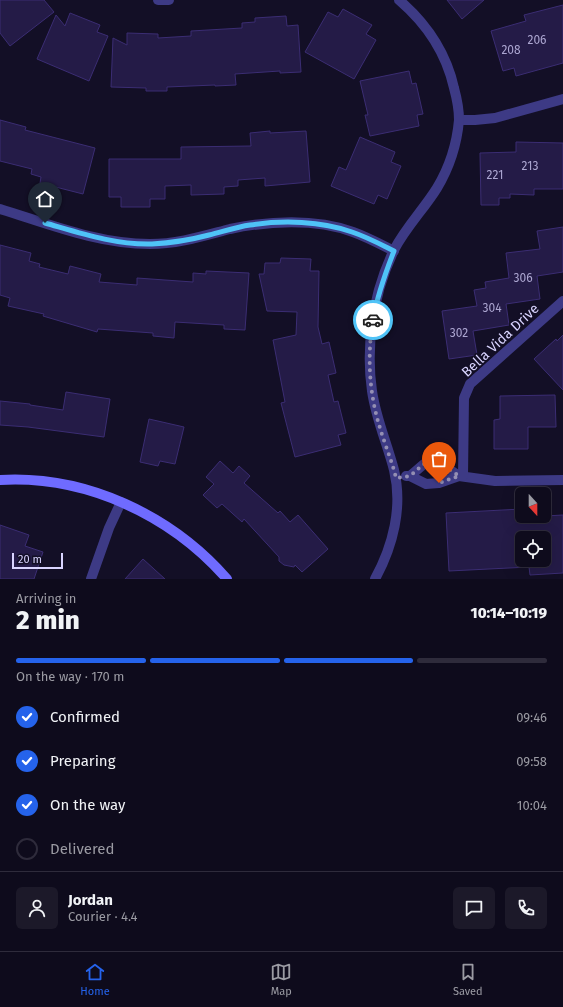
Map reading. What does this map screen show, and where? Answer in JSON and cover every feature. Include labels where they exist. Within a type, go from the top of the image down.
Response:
[{"type":"main road","points":[[0,480],[36,480],[70,485],[121,502],[148,515],[186,539],[227,579]]},
{"type":"street","points":[[158,0],[169,0]]},
{"type":"street","points":[[375,579],[390,549],[395,530],[397,512],[396,478],[376,411],[372,392],[370,365],[371,332],[375,306],[384,275],[394,251],[409,226],[436,190],[444,176],[455,141],[458,120],[457,99],[446,59],[437,42],[424,25],[399,0]]},
{"type":"street","points":[[458,120],[495,118],[563,99]]},
{"type":"street","points":[[0,209],[90,236],[129,244],[170,243],[189,240],[250,225],[296,222],[318,224],[352,232],[394,251]]},
{"type":"street","name":"Bella Vida Drive","points":[[461,476],[464,404],[470,384],[563,301]]},
{"type":"street","points":[[396,478],[410,476],[424,464],[439,462],[461,476],[495,481],[563,480]]},
{"type":"street","points":[[410,476],[426,484],[439,483],[461,476]]},
{"type":"street","points":[[91,579],[109,528],[121,502]]},
{"type":"building","points":[[0,0],[44,0],[54,12],[10,46],[0,33]]},
{"type":"building","points":[[447,0],[484,0],[462,19]]},
{"type":"building","points":[[563,5],[563,63],[516,76],[514,68],[503,71],[491,31],[526,21],[524,15]]},
{"type":"building","points":[[343,9],[372,25],[366,34],[376,40],[354,79],[305,52],[328,12],[338,17]]},
{"type":"building","points":[[70,13],[100,25],[97,32],[108,36],[89,81],[37,59],[56,15],[65,26]]},
{"type":"building","points":[[286,16],[287,26],[298,25],[301,72],[280,73],[280,71],[235,74],[236,85],[167,87],[167,91],[146,91],[146,88],[111,87],[113,38],[127,45],[127,33],[158,34],[158,38],[191,36],[191,31],[242,28],[242,23],[255,22],[255,18]]},
{"type":"building","points":[[409,71],[412,84],[416,83],[423,114],[417,115],[419,126],[370,136],[365,115],[368,115],[360,81]]},
{"type":"building","points":[[0,120],[26,127],[25,130],[95,148],[83,194],[40,183],[41,177],[31,174],[32,169],[0,161]]},
{"type":"building","points":[[270,131],[270,133],[306,131],[310,182],[265,186],[265,178],[238,180],[238,186],[224,187],[224,194],[191,195],[191,185],[165,186],[165,199],[150,199],[150,207],[121,207],[121,197],[109,197],[109,159],[181,159],[181,147],[251,146],[250,133]]},
{"type":"building","points":[[360,137],[395,152],[391,162],[401,166],[387,199],[378,195],[374,204],[331,186],[339,167],[346,170]]},
{"type":"building","points":[[516,142],[563,143],[563,189],[534,189],[534,195],[510,194],[510,198],[499,198],[499,205],[481,205],[480,153],[516,152]]},
{"type":"building","points":[[563,227],[563,272],[537,276],[540,299],[506,304],[509,325],[473,331],[477,355],[449,359],[442,311],[477,306],[474,290],[486,288],[485,282],[509,278],[506,253],[540,249],[537,231]]},
{"type":"building","points":[[0,245],[31,253],[29,261],[40,264],[39,267],[68,274],[70,266],[101,274],[99,282],[137,285],[137,278],[193,282],[193,273],[206,274],[206,271],[249,273],[245,330],[224,329],[224,325],[175,322],[174,338],[153,336],[153,333],[98,329],[97,332],[43,316],[44,314],[8,306],[10,298],[0,295]]},
{"type":"building","points":[[281,258],[311,259],[310,271],[319,271],[318,327],[322,344],[329,342],[336,373],[328,375],[334,402],[338,401],[346,433],[338,435],[341,445],[295,457],[281,403],[285,402],[273,340],[296,335],[297,312],[267,311],[259,274],[264,274],[265,263],[280,263]]},
{"type":"building","points":[[563,335],[563,390],[534,359],[556,339],[557,341]]},
{"type":"building","points":[[66,392],[110,399],[104,437],[28,427],[0,425],[0,401],[30,404],[63,410]]},
{"type":"building","points":[[555,395],[556,427],[528,427],[528,449],[494,449],[494,420],[500,419],[500,396]]},
{"type":"building","points":[[149,419],[184,427],[175,464],[160,461],[158,466],[140,462]]},
{"type":"building","points":[[220,461],[233,473],[239,466],[250,476],[244,483],[278,513],[280,511],[290,522],[298,515],[328,549],[302,572],[295,565],[294,567],[284,565],[279,561],[279,557],[244,519],[242,522],[222,504],[217,508],[203,495],[214,484],[206,477]]},
{"type":"building","points":[[515,509],[515,523],[551,523],[551,516],[563,515],[563,573],[530,575],[529,567],[449,571],[446,513]]},
{"type":"building","points":[[0,525],[29,535],[25,546],[43,552],[34,579],[0,579]]},
{"type":"building","points":[[143,559],[165,579],[125,579]]},
{"type":"way so far","points":[[373,320],[370,350],[372,392],[380,428],[396,478],[410,476],[424,464],[439,462],[459,476],[439,483]]},
{"type":"route","points":[[45,223],[90,236],[129,244],[170,243],[208,236],[250,225],[273,223],[296,222],[318,224],[352,232],[394,251],[384,275],[375,306],[373,320]]}]
